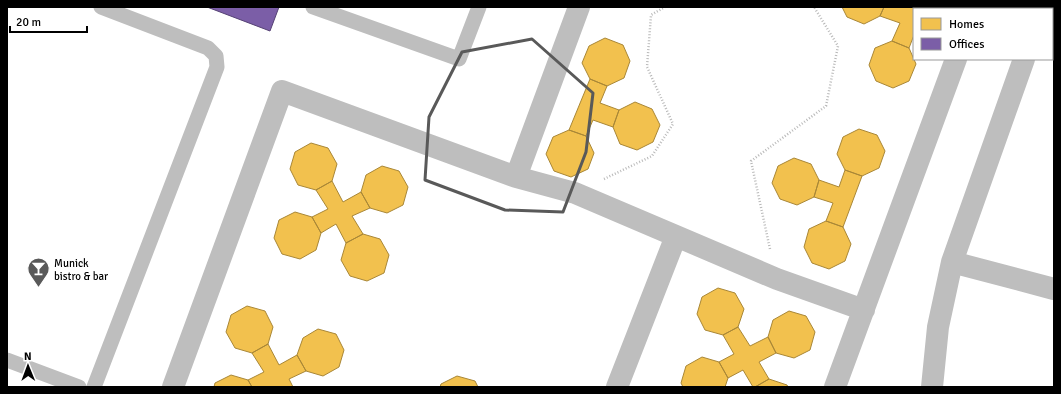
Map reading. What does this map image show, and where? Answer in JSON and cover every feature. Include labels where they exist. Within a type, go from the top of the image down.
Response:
[{"type":"street","points":[[516,177],[578,7]]},
{"type":"street","points":[[835,387],[956,60]]},
{"type":"street","points":[[932,387],[938,327],[952,262],[1024,60]]},
{"type":"street","points":[[173,387],[282,91],[516,177],[575,193],[777,279],[864,310]]},
{"type":"street","points":[[617,387],[676,236]]},
{"type":"street","points":[[952,262],[1054,289]]},
{"type":"lane","points":[[94,387],[217,67],[216,56],[208,48],[101,7]]},
{"type":"lane","points":[[313,7],[460,59],[479,7]]},
{"type":"lane","points":[[7,360],[78,387]]},
{"type":"path","points":[[575,193],[652,156],[673,124],[647,67],[651,15],[665,7]]},
{"type":"path","points":[[777,279],[751,161],[826,106],[838,46],[814,7]]},
{"type":"highlighted area","points":[[532,39],[593,93],[586,152],[563,212],[505,210],[425,180],[429,117],[462,52]]},
{"type":"building: Homes","points":[[842,7],[884,7],[880,16],[864,24],[847,17]]},
{"type":"building: Homes","points":[[884,7],[926,7],[913,8],[913,38],[909,48],[892,41],[900,23],[880,16]]},
{"type":"building: Homes","points":[[605,38],[623,45],[630,61],[624,78],[607,86],[590,79],[582,63],[589,46]]},
{"type":"building: Homes","points":[[892,41],[909,48],[916,64],[909,81],[893,88],[876,81],[869,65],[875,48]]},
{"type":"building: Homes","points":[[590,79],[607,86],[600,103],[619,110],[613,127],[593,120],[586,136],[569,130]]},
{"type":"building: Homes","points":[[635,102],[652,109],[660,125],[653,142],[637,150],[620,144],[613,127],[619,110]]},
{"type":"building: Homes","points":[[859,129],[877,135],[885,151],[879,168],[862,176],[845,170],[837,154],[843,137]]},
{"type":"building: Homes","points":[[569,130],[586,136],[594,153],[588,169],[571,177],[554,171],[546,154],[553,137]]},
{"type":"building: Homes","points":[[311,143],[328,148],[337,164],[332,181],[316,190],[298,185],[290,169],[295,152]]},
{"type":"building: Homes","points":[[794,158],[811,164],[819,180],[814,197],[797,205],[780,199],[772,183],[778,166]]},
{"type":"building: Homes","points":[[382,166],[399,171],[408,187],[403,205],[387,213],[370,208],[361,192],[366,175]]},
{"type":"building: Homes","points":[[845,170],[862,176],[843,227],[826,221],[833,203],[814,197],[819,180],[839,187]]},
{"type":"building: Homes","points":[[332,181],[343,202],[361,192],[370,208],[352,216],[363,234],[346,243],[336,224],[321,233],[312,217],[328,209],[316,190]]},
{"type":"building: Homes","points":[[295,212],[312,217],[321,233],[316,250],[300,259],[282,254],[274,238],[279,220]]},
{"type":"building: Homes","points":[[826,221],[843,227],[851,244],[845,261],[829,269],[812,263],[804,247],[809,229]]},
{"type":"building: Homes","points":[[363,234],[380,239],[389,255],[384,273],[367,281],[350,276],[341,260],[346,243]]},
{"type":"building: Homes","points":[[718,288],[735,293],[744,309],[738,327],[723,335],[705,330],[697,314],[702,297]]},
{"type":"building: Homes","points":[[247,306],[265,311],[273,327],[268,344],[252,353],[235,348],[226,332],[231,315]]},
{"type":"building: Homes","points":[[789,311],[806,316],[815,332],[810,350],[794,358],[776,353],[768,337],[773,320]]},
{"type":"building: Homes","points":[[738,327],[750,346],[768,337],[776,353],[759,362],[769,379],[755,387],[753,387],[743,370],[728,378],[719,362],[734,354],[723,335]]},
{"type":"building: Homes","points":[[318,329],[336,334],[344,350],[339,367],[323,376],[306,371],[297,355],[303,338]]},
{"type":"building: Homes","points":[[268,344],[279,365],[297,355],[306,371],[289,379],[293,387],[252,387],[248,380],[264,372],[252,353]]},
{"type":"building: Homes","points":[[702,357],[719,362],[728,378],[725,387],[683,387],[681,383],[686,366]]},
{"type":"building: Homes","points":[[231,375],[248,380],[252,387],[214,387],[215,383]]},
{"type":"building: Homes","points":[[457,376],[475,381],[478,387],[440,387],[441,384]]},
{"type":"building: Homes","points":[[769,379],[787,385],[788,387],[755,387]]},
{"type":"building: Offices","points":[[207,7],[279,7],[270,31]]},
{"type":"place","name":"Munick bistro & bar","points":[[38,288]]}]
